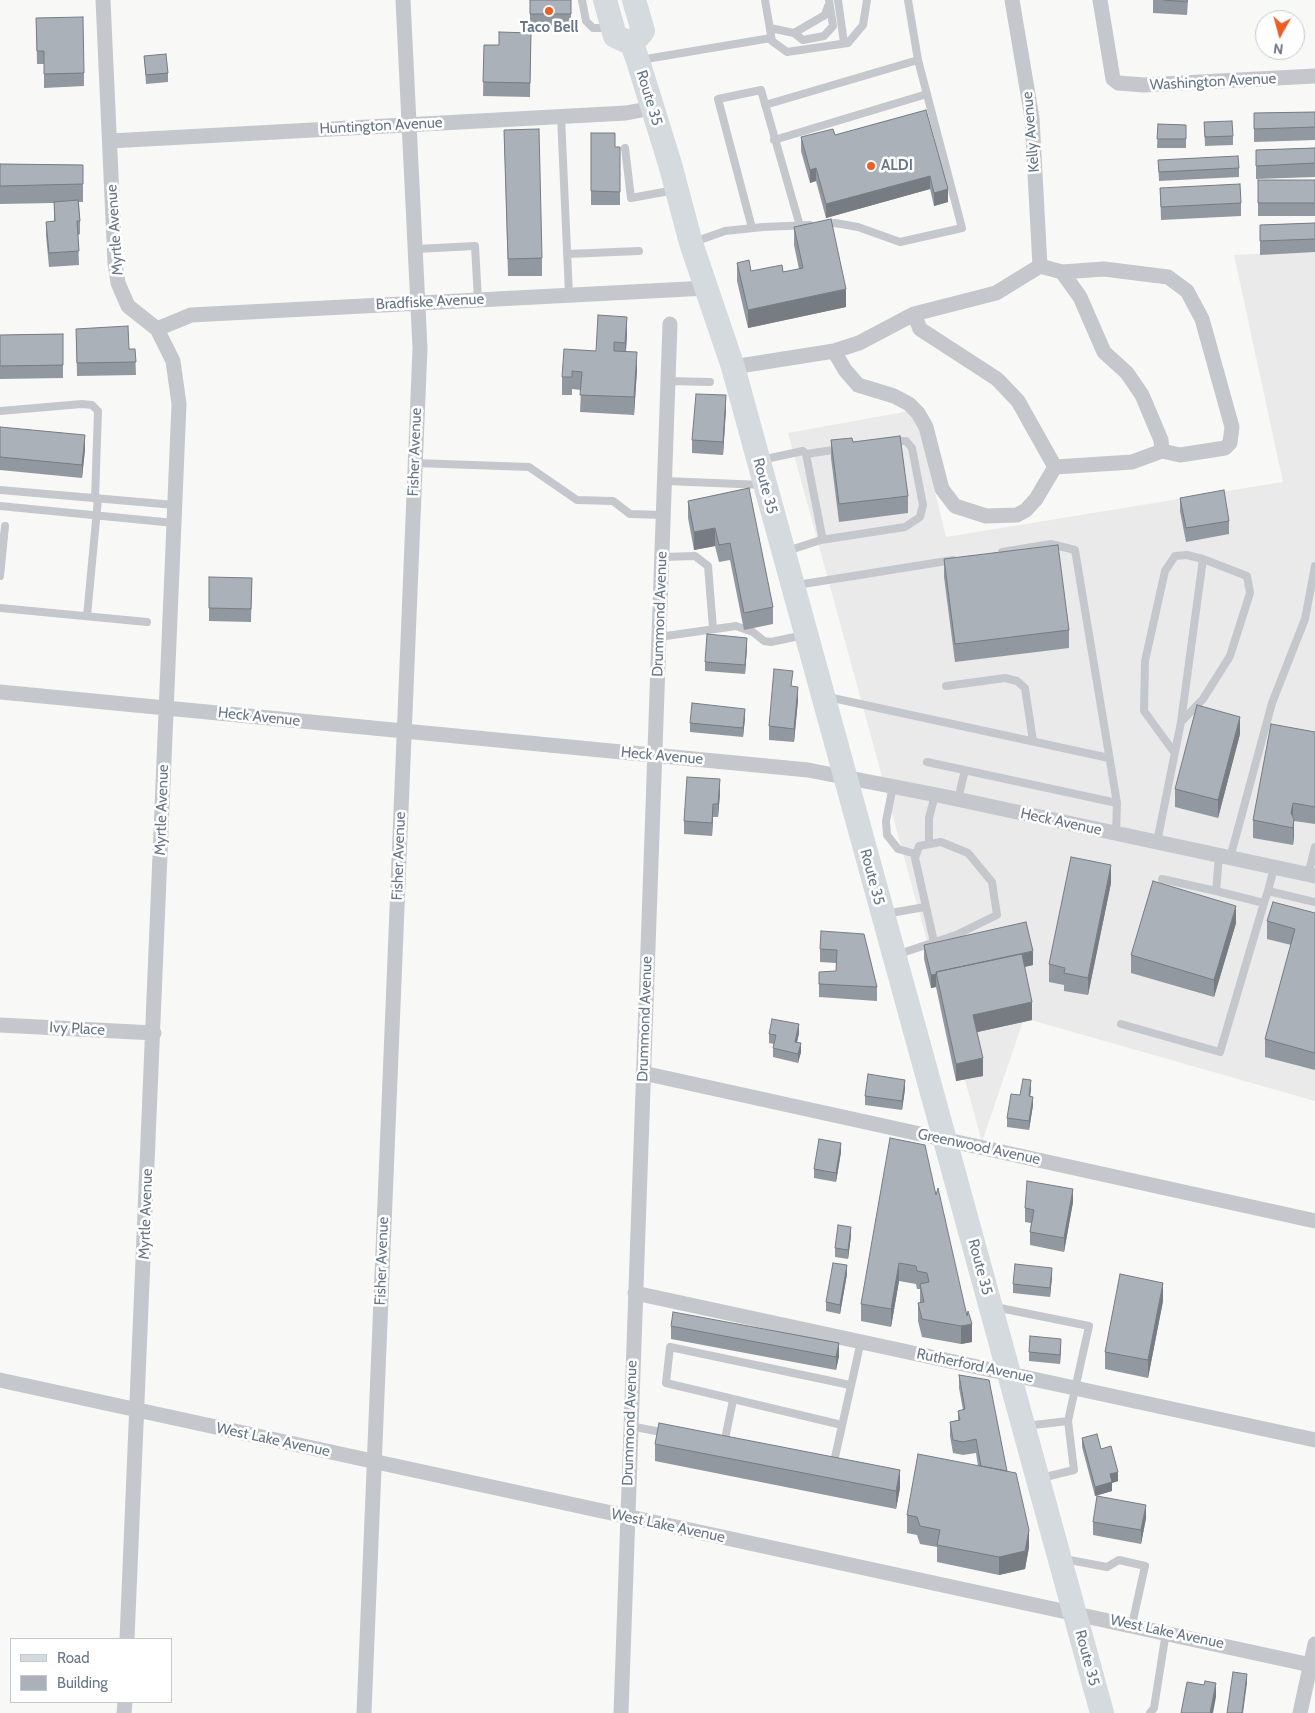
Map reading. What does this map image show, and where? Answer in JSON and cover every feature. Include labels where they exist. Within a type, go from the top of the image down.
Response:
[{"type":"main road","points":[[605,0],[616,36],[635,52],[642,31],[634,0]]},
{"type":"main road","name":"Route 35","points":[[635,52],[706,288],[733,366],[1102,1713]]},
{"type":"street","name":"Myrtle Avenue","points":[[103,0],[115,263],[118,283],[128,306],[157,329],[173,361],[179,404],[128,1638]]},
{"type":"street","name":"Fisher Avenue","points":[[364,1713],[420,348],[403,0]]},
{"type":"street","name":"Kelly Avenue","points":[[1012,0],[1032,118],[1040,266]]},
{"type":"street","name":"Washington Avenue","points":[[1100,0],[1113,79],[1118,84],[1144,85],[1315,76]]},
{"type":"street","name":"Huntington Avenue","points":[[110,141],[561,116],[626,112],[652,108]]},
{"type":"street","points":[[733,366],[834,351],[859,343],[914,314],[996,293],[1040,266],[1062,272],[1104,269],[1168,277],[1187,291],[1196,304],[1232,427],[1231,438],[1225,448],[1180,454],[1162,451],[1132,462],[1055,467]]},
{"type":"street","points":[[1062,272],[1080,297],[1104,352],[1127,373],[1142,395],[1158,432],[1162,451]]},
{"type":"street","name":"Bradfiske Avenue","points":[[157,329],[191,315],[706,288]]},
{"type":"street","points":[[914,314],[920,328],[997,379],[1018,400],[1055,467]]},
{"type":"street","name":"Drummond Avenue","points":[[620,1713],[670,324]]},
{"type":"street","points":[[834,351],[845,370],[858,385],[894,396],[909,404],[918,413],[926,427],[942,489],[955,506],[986,516],[1017,515],[1026,510],[1036,499],[1055,467]]},
{"type":"street","name":"Heck Avenue","points":[[0,692],[808,770],[893,786],[1312,876]]},
{"type":"street","name":"Ivy Place","points":[[0,1025],[154,1033]]},
{"type":"street","name":"Greenwood Avenue","points":[[644,1073],[1315,1220]]},
{"type":"street","name":"Rutherford Avenue","points":[[635,1293],[1315,1440]]},
{"type":"street","name":"West Lake Avenue","points":[[0,1380],[1313,1665]]},
{"type":"street","points":[[1300,1713],[1313,1665],[1315,1644]]},
{"type":"lane","points":[[582,0],[586,21],[592,28],[613,28]]},
{"type":"lane","points":[[765,0],[772,41],[786,52],[848,43],[863,25],[867,0]]},
{"type":"lane","points":[[838,0],[844,43]]},
{"type":"lane","points":[[692,243],[725,231],[835,223],[858,226],[900,242],[962,228],[918,60],[908,0]]},
{"type":"lane","points":[[770,28],[794,33],[802,40],[824,36],[833,26],[829,2]]},
{"type":"lane","points":[[794,33],[825,15],[829,2]]},
{"type":"lane","points":[[635,52],[772,38]]},
{"type":"lane","points":[[765,105],[918,60]]},
{"type":"lane","points":[[752,228],[718,99],[760,90],[800,226]]},
{"type":"lane","points":[[774,140],[927,94]]},
{"type":"lane","points":[[561,116],[569,295]]},
{"type":"lane","points":[[626,148],[631,198],[677,190]]},
{"type":"lane","points":[[416,249],[475,246],[478,300]]},
{"type":"lane","points":[[567,254],[639,251]]},
{"type":"lane","points":[[668,381],[710,382]]},
{"type":"lane","points":[[0,410],[82,404],[92,405],[98,411],[97,515],[87,616]]},
{"type":"lane","points":[[783,552],[821,540],[905,527],[920,517],[923,505],[912,448],[906,441],[884,442]]},
{"type":"lane","points":[[758,461],[803,451],[806,454],[845,448]]},
{"type":"lane","points":[[806,454],[822,536],[821,540]]},
{"type":"lane","points":[[415,463],[529,468],[577,500],[613,502],[630,514],[664,515]]},
{"type":"lane","points":[[665,482],[765,485]]},
{"type":"lane","points":[[0,490],[175,505]]},
{"type":"lane","points":[[0,506],[174,523]]},
{"type":"lane","points":[[0,576],[5,526]]},
{"type":"lane","points":[[994,554],[1051,544],[1075,550],[1117,803],[1116,834]]},
{"type":"lane","points":[[1174,752],[1144,711],[1145,661],[1165,571],[1175,556],[1187,555],[1203,559],[1247,576],[1250,593],[1230,656],[1203,699],[1181,722]]},
{"type":"lane","points":[[662,557],[695,556],[708,566],[713,628]]},
{"type":"lane","points":[[792,585],[965,558]]},
{"type":"lane","points":[[1157,842],[1181,722],[1203,559]]},
{"type":"lane","points":[[1216,891],[1224,857],[1272,703],[1306,618],[1315,566]]},
{"type":"lane","points":[[0,608],[147,622]]},
{"type":"lane","points":[[659,637],[736,626],[753,632],[764,641],[771,642],[806,634]]},
{"type":"lane","points":[[946,686],[1005,678],[1017,681],[1025,688],[1033,741]]},
{"type":"lane","points":[[823,696],[1109,758]]},
{"type":"lane","points":[[927,762],[1117,803]]},
{"type":"lane","points":[[958,800],[965,770]]},
{"type":"lane","points":[[893,786],[886,821],[886,835],[898,849],[916,854]]},
{"type":"lane","points":[[929,844],[929,818],[935,795]]},
{"type":"lane","points":[[894,955],[956,935],[997,915],[992,882],[968,853],[941,842],[918,846],[915,858],[934,942]]},
{"type":"lane","points":[[1312,876],[1315,847]]},
{"type":"lane","points":[[1121,1024],[1220,1052],[1274,868]]},
{"type":"lane","points":[[1162,879],[1264,903]]},
{"type":"lane","points":[[1268,891],[1315,902]]},
{"type":"lane","points":[[883,914],[925,907]]},
{"type":"lane","points":[[990,1306],[1089,1326],[1068,1421],[1074,1470],[1038,1479]]},
{"type":"lane","points":[[822,1468],[832,1470],[861,1341]]},
{"type":"lane","points":[[842,1425],[666,1383],[670,1347],[850,1386]]},
{"type":"lane","points":[[724,1446],[733,1400]]},
{"type":"lane","points":[[1023,1426],[1068,1421]]},
{"type":"lane","points":[[630,1426],[677,1436]]},
{"type":"lane","points":[[714,1444],[732,1447]]},
{"type":"lane","points":[[1060,1558],[1107,1567],[1119,1560],[1145,1566],[1132,1625]]},
{"type":"lane","points":[[1150,1713],[1154,1708],[1166,1632]]},
{"type":"shaded area","points":[[1315,251],[1315,1101],[1024,1018],[982,1142],[788,433],[915,410],[946,537],[1283,482],[1234,255]]},
{"type":"building","points":[[530,0],[571,0],[571,14],[530,14]]},
{"type":"building","points":[[1164,0],[1187,0],[1187,2]]},
{"type":"building","points":[[83,17],[84,73],[44,74],[44,51],[37,51],[36,18]]},
{"type":"building","points":[[499,32],[531,33],[530,83],[483,82],[484,45],[499,45]]},
{"type":"building","points":[[166,54],[168,73],[146,75],[144,56]]},
{"type":"building","name":"ALDI","points":[[926,110],[948,189],[934,193],[930,176],[826,204],[816,168],[810,170],[801,137],[833,129],[835,135]]},
{"type":"building","points":[[1315,112],[1315,127],[1254,129],[1254,113]]},
{"type":"building","points":[[1232,121],[1233,136],[1205,137],[1204,122]]},
{"type":"building","points":[[1158,124],[1186,125],[1186,139],[1157,139]]},
{"type":"building","points":[[539,129],[542,258],[508,259],[504,130]]},
{"type":"building","points":[[591,133],[615,133],[615,147],[620,147],[620,192],[591,191]]},
{"type":"building","points":[[1315,148],[1315,163],[1256,166],[1256,150]]},
{"type":"building","points":[[1238,156],[1239,168],[1159,172],[1158,160]]},
{"type":"building","points":[[0,164],[83,165],[83,184],[0,186]]},
{"type":"building","points":[[1258,180],[1315,180],[1315,203],[1258,203]]},
{"type":"building","points":[[1240,184],[1241,203],[1161,207],[1160,188]]},
{"type":"building","points":[[78,200],[80,221],[77,221],[79,251],[49,253],[46,222],[55,221],[54,202]]},
{"type":"building","points":[[831,219],[846,289],[748,310],[737,263],[749,260],[751,271],[782,265],[783,272],[803,268],[794,227]]},
{"type":"building","points":[[1315,223],[1315,239],[1260,241],[1260,225]]},
{"type":"building","points":[[598,315],[627,317],[625,343],[614,342],[614,351],[637,352],[634,397],[580,395],[582,372],[572,371],[572,377],[562,377],[564,349],[596,351]]},
{"type":"building","points":[[128,326],[129,349],[135,349],[136,362],[77,363],[76,329]]},
{"type":"building","points":[[63,334],[63,365],[0,366],[0,335]]},
{"type":"building","points":[[696,394],[726,395],[723,442],[692,440]]},
{"type":"building","points":[[0,427],[85,435],[82,465],[0,457]]},
{"type":"building","points":[[900,436],[908,496],[839,504],[831,440],[852,438],[853,442]]},
{"type":"building","points":[[749,488],[773,607],[744,613],[730,543],[719,545],[715,528],[694,532],[688,501]]},
{"type":"building","points":[[1224,490],[1229,521],[1186,528],[1180,498]]},
{"type":"building","points":[[1058,545],[1069,630],[955,644],[944,559]]},
{"type":"building","points":[[209,577],[252,578],[251,609],[209,608]]},
{"type":"building","points":[[707,634],[747,638],[745,665],[705,662]]},
{"type":"building","points":[[774,669],[793,671],[791,686],[798,687],[794,729],[769,726]]},
{"type":"building","points":[[692,703],[745,709],[743,728],[690,723]]},
{"type":"building","points":[[1197,705],[1240,717],[1218,800],[1175,789]]},
{"type":"building","points":[[1271,724],[1315,732],[1315,807],[1293,803],[1291,813],[1294,819],[1293,828],[1253,820]]},
{"type":"building","points":[[687,777],[720,779],[718,804],[713,804],[712,823],[684,821]]},
{"type":"building","points":[[1071,857],[1111,865],[1088,978],[1064,973],[1065,968],[1049,964]]},
{"type":"building","points":[[1153,881],[1236,906],[1214,980],[1131,955]]},
{"type":"building","points":[[1273,902],[1315,913],[1315,1053],[1265,1039],[1295,929],[1267,921]]},
{"type":"building","points":[[1026,922],[1033,951],[936,972],[937,974],[931,975],[924,945]]},
{"type":"building","points":[[821,931],[864,934],[877,987],[819,984],[819,972],[836,971],[837,950],[820,949]]},
{"type":"building","points":[[1022,954],[1032,1002],[973,1015],[983,1058],[956,1064],[936,972]]},
{"type":"building","points":[[772,1019],[799,1024],[795,1042],[801,1043],[798,1054],[773,1048],[776,1035],[769,1034]]},
{"type":"building","points":[[868,1074],[905,1080],[902,1101],[865,1096]]},
{"type":"building","points":[[1023,1079],[1031,1080],[1029,1096],[1033,1097],[1029,1121],[1007,1118],[1011,1094],[1020,1095]]},
{"type":"building","points":[[890,1138],[925,1145],[936,1195],[938,1188],[967,1316],[968,1311],[972,1324],[961,1326],[922,1319],[918,1303],[924,1302],[920,1284],[929,1282],[927,1273],[917,1271],[916,1266],[899,1263],[891,1309],[861,1304]]},
{"type":"building","points":[[819,1139],[841,1143],[836,1173],[814,1169]]},
{"type":"building","points":[[1027,1181],[1073,1189],[1064,1238],[1030,1232],[1034,1210],[1025,1208]]},
{"type":"building","points":[[838,1225],[851,1227],[848,1250],[835,1248]]},
{"type":"building","points":[[833,1263],[847,1265],[840,1305],[826,1302]]},
{"type":"building","points":[[1015,1264],[1052,1268],[1050,1288],[1013,1284]]},
{"type":"building","points":[[1120,1274],[1163,1283],[1148,1360],[1105,1352]]},
{"type":"building","points":[[673,1312],[839,1343],[836,1357],[671,1326]]},
{"type":"building","points":[[1030,1336],[1061,1339],[1060,1355],[1029,1352]]},
{"type":"building","points":[[959,1375],[989,1380],[1007,1471],[981,1466],[976,1439],[963,1442],[953,1440],[950,1422],[960,1420],[958,1411],[965,1409]]},
{"type":"building","points":[[659,1423],[900,1470],[896,1491],[655,1444]]},
{"type":"building","points":[[1097,1434],[1101,1449],[1111,1446],[1118,1472],[1110,1474],[1112,1482],[1095,1487],[1082,1438]]},
{"type":"building","points":[[918,1454],[1016,1473],[1029,1530],[1025,1551],[999,1557],[937,1545],[940,1530],[920,1526],[917,1517],[907,1515]]},
{"type":"building","points":[[1097,1496],[1146,1505],[1141,1530],[1093,1522]]},
{"type":"building","points":[[1233,1672],[1247,1674],[1242,1713],[1227,1713]]},
{"type":"building","points":[[1205,1681],[1216,1683],[1210,1713],[1181,1713],[1187,1682],[1204,1685]]},
{"type":"place","name":"Taco Bell","points":[[549,11]]},
{"type":"place","name":"ALDI","points":[[871,166]]}]
